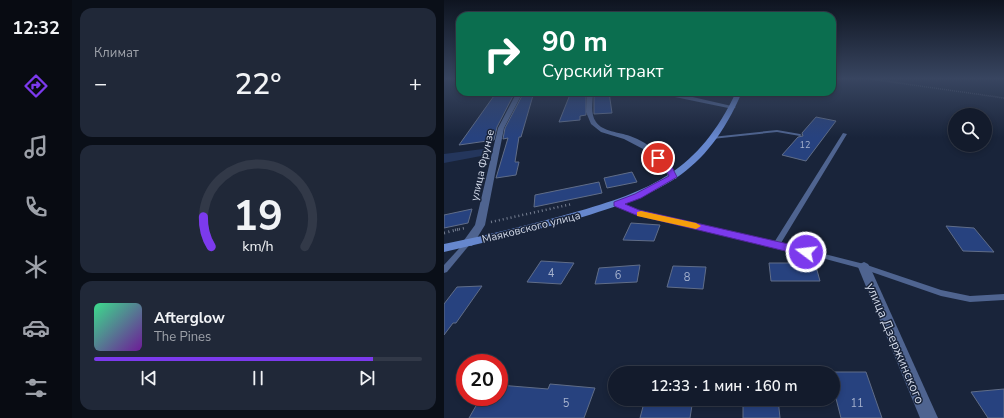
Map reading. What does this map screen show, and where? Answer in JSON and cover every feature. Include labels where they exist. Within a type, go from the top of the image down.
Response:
[{"type":"street","name":"улица Фрунзе","points":[[468,243],[480,225],[502,128],[517,99]]},
{"type":"street","points":[[590,99],[590,116],[592,122],[598,128],[629,138],[648,149],[668,167],[673,177]]},
{"type":"street","points":[[692,99],[733,107]]},
{"type":"street","name":"Маяковского улица","points":[[444,248],[617,204],[638,196],[673,177],[690,163],[712,138],[733,107],[736,99]]},
{"type":"street","name":"улица Дзержинского","points":[[864,267],[929,418]]},
{"type":"lane","points":[[712,138],[777,131],[800,135]]},
{"type":"lane","points":[[777,244],[845,134]]},
{"type":"lane","points":[[617,204],[636,213],[777,244],[864,267],[941,293],[970,299],[1004,297]]},
{"type":"lane","points":[[444,270],[468,243]]},
{"type":"path","points":[[444,233],[578,203]]},
{"type":"shaded area","points":[[483,149],[486,150],[486,153],[481,156],[444,163],[444,154]]},
{"type":"building","points":[[492,99],[512,99],[497,127],[494,140],[459,145]]},
{"type":"building","points":[[521,99],[532,99],[521,137],[519,137],[515,162],[519,162],[516,175],[496,178],[508,138],[503,139],[505,128]]},
{"type":"building","points":[[568,99],[586,99],[586,115],[580,116],[580,120],[559,122]]},
{"type":"building","points":[[594,99],[610,99],[612,113],[594,114]]},
{"type":"building","points":[[816,117],[836,121],[806,161],[782,155],[798,137],[803,136],[802,133]]},
{"type":"building","points":[[632,172],[637,182],[607,188],[604,178]]},
{"type":"building","points":[[599,182],[602,193],[534,207],[535,195]]},
{"type":"building","points":[[472,209],[468,223],[444,228],[444,215]]},
{"type":"building","points":[[631,223],[660,225],[654,241],[623,240]]},
{"type":"building","points":[[946,226],[974,228],[994,252],[963,251]]},
{"type":"building","points":[[541,261],[574,263],[561,284],[527,282]]},
{"type":"building","points":[[769,263],[815,263],[820,281],[771,281]]},
{"type":"building","points":[[640,265],[637,282],[595,284],[599,268]]},
{"type":"building","points":[[673,266],[706,267],[703,289],[667,287]]},
{"type":"building","points":[[482,286],[456,323],[453,323],[444,335],[444,304],[457,287]]},
{"type":"building","points":[[840,372],[866,372],[882,418],[841,418],[838,406],[840,406]]},
{"type":"building","points":[[550,384],[595,388],[584,418],[469,418],[476,406],[508,406],[508,386],[548,389]]},
{"type":"building","points":[[1004,389],[1004,418],[988,418],[971,392]]},
{"type":"building","points":[[643,406],[692,406],[690,418],[640,418]]},
{"type":"building","points":[[743,406],[779,406],[780,418],[743,418]]},
{"type":"slow traffic","points":[[641,214],[696,226]]},
{"type":"route","points":[[658,158],[668,167],[673,177],[658,187],[617,204],[636,213],[777,244],[806,252]]}]
